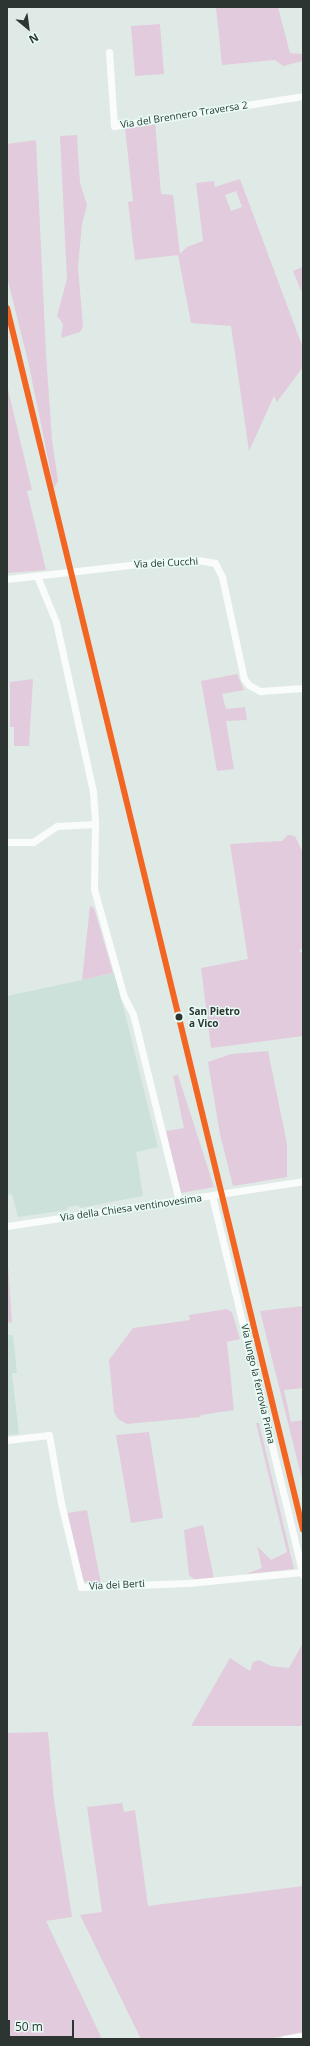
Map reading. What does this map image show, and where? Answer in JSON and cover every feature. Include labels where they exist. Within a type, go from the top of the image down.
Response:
[{"type":"street","name":"Via del Brennero Traversa 2","points":[[109,52],[114,126],[303,96]]},
{"type":"street","name":"Via dei Cucchi","points":[[7,578],[37,576],[156,562],[198,560],[215,563],[222,577],[244,679],[249,685],[260,691],[303,688]]},
{"type":"street","points":[[37,576],[51,607],[59,637],[93,792],[95,824],[94,889],[124,997],[133,1014],[179,1202]]},
{"type":"street","points":[[7,842],[33,842],[57,826],[95,824]]},
{"type":"street","name":"Via della Chiesa ventinovesima","points":[[7,1226],[179,1202],[303,1181]]},
{"type":"street","name":"Via lungo la ferrovia Prima","points":[[212,1196],[303,1574]]},
{"type":"street","name":"Via dei Berti","points":[[7,1440],[49,1435],[61,1502],[81,1588],[303,1574]]},
{"type":"street","points":[[284,2039],[303,2036]]},
{"type":"shaded area","points":[[216,7],[278,7],[290,53],[303,54],[303,61],[283,66],[275,60],[222,65]]},
{"type":"shaded area","points":[[160,24],[164,74],[135,76],[131,26]]},
{"type":"shaded area","points":[[155,122],[161,194],[173,195],[180,254],[187,247],[203,241],[196,183],[214,181],[215,187],[240,179],[303,348],[303,367],[277,402],[274,396],[249,451],[231,326],[191,323],[178,255],[135,260],[128,202],[133,201],[125,128]],"holes":[[[236,191],[242,207],[231,211],[225,195]]]},
{"type":"shaded area","points":[[77,135],[80,183],[87,205],[82,224],[78,267],[83,327],[80,332],[61,338],[63,324],[57,316],[67,279],[60,136]]},
{"type":"shaded area","points":[[36,140],[46,354],[52,440],[58,481],[54,488],[28,361],[7,277],[7,144]]},
{"type":"shaded area","points":[[303,267],[303,295],[293,271]]},
{"type":"shaded area","points":[[7,385],[32,490],[27,491],[46,570],[7,573]]},
{"type":"shaded area","points":[[237,674],[244,690],[222,694],[226,709],[245,707],[247,720],[226,721],[234,769],[217,771],[201,681]]},
{"type":"shaded area","points":[[33,679],[29,746],[14,746],[14,727],[10,727],[10,682]]},
{"type":"shaded area","points":[[288,835],[295,836],[303,853],[303,949],[299,950],[300,952],[303,952],[303,1036],[211,1048],[201,968],[248,959],[230,844],[282,841]]},
{"type":"shaded area","points":[[90,906],[94,908],[113,973],[82,980]]},
{"type":"shaded area","points":[[115,973],[158,1147],[136,1152],[143,1196],[80,1208],[78,1205],[68,1207],[67,1210],[18,1217],[12,1194],[7,1195],[7,996]]},
{"type":"shaded area","points":[[268,1051],[287,1144],[287,1177],[233,1186],[220,1134],[208,1062],[231,1054]]},
{"type":"shaded area","points":[[178,1075],[214,1187],[181,1193],[166,1131],[184,1128],[173,1076]]},
{"type":"shaded area","points":[[7,1251],[12,1322],[7,1323]]},
{"type":"shaded area","points":[[303,1306],[303,1388],[284,1390],[291,1422],[303,1420],[303,1483],[260,1311]]},
{"type":"shaded area","points":[[227,1309],[232,1312],[240,1339],[227,1342],[234,1410],[201,1415],[200,1417],[127,1424],[118,1419],[114,1412],[109,1360],[133,1328],[190,1320],[189,1315]]},
{"type":"shaded area","points":[[7,1335],[13,1335],[17,1373],[12,1373],[19,1434],[7,1435]]},
{"type":"shaded area","points":[[256,1423],[259,1423],[294,1569],[246,1574],[262,1568],[257,1546],[271,1560],[287,1552]]},
{"type":"shaded area","points":[[149,1432],[163,1518],[131,1523],[116,1435]]},
{"type":"shaded area","points":[[87,1510],[101,1584],[85,1582],[81,1577],[67,1513]]},
{"type":"shaded area","points":[[203,1525],[214,1579],[195,1580],[189,1575],[184,1530]]},
{"type":"shaded area","points":[[303,1643],[303,1726],[191,1726],[230,1658],[250,1671],[253,1662],[259,1660],[271,1666],[289,1668]]},
{"type":"shaded area","points":[[48,1732],[54,1800],[72,1917],[46,1921],[102,2039],[7,2039],[7,1733]]},
{"type":"shaded area","points":[[122,1803],[124,1812],[135,1810],[148,1906],[303,1886],[303,2032],[267,2039],[141,2039],[80,1915],[102,1912],[87,1807]]},
{"type":"transit line","points":[[7,308],[303,1530]]},
{"type":"place","name":"San Pietro a Vico","points":[[179,1017]]}]
